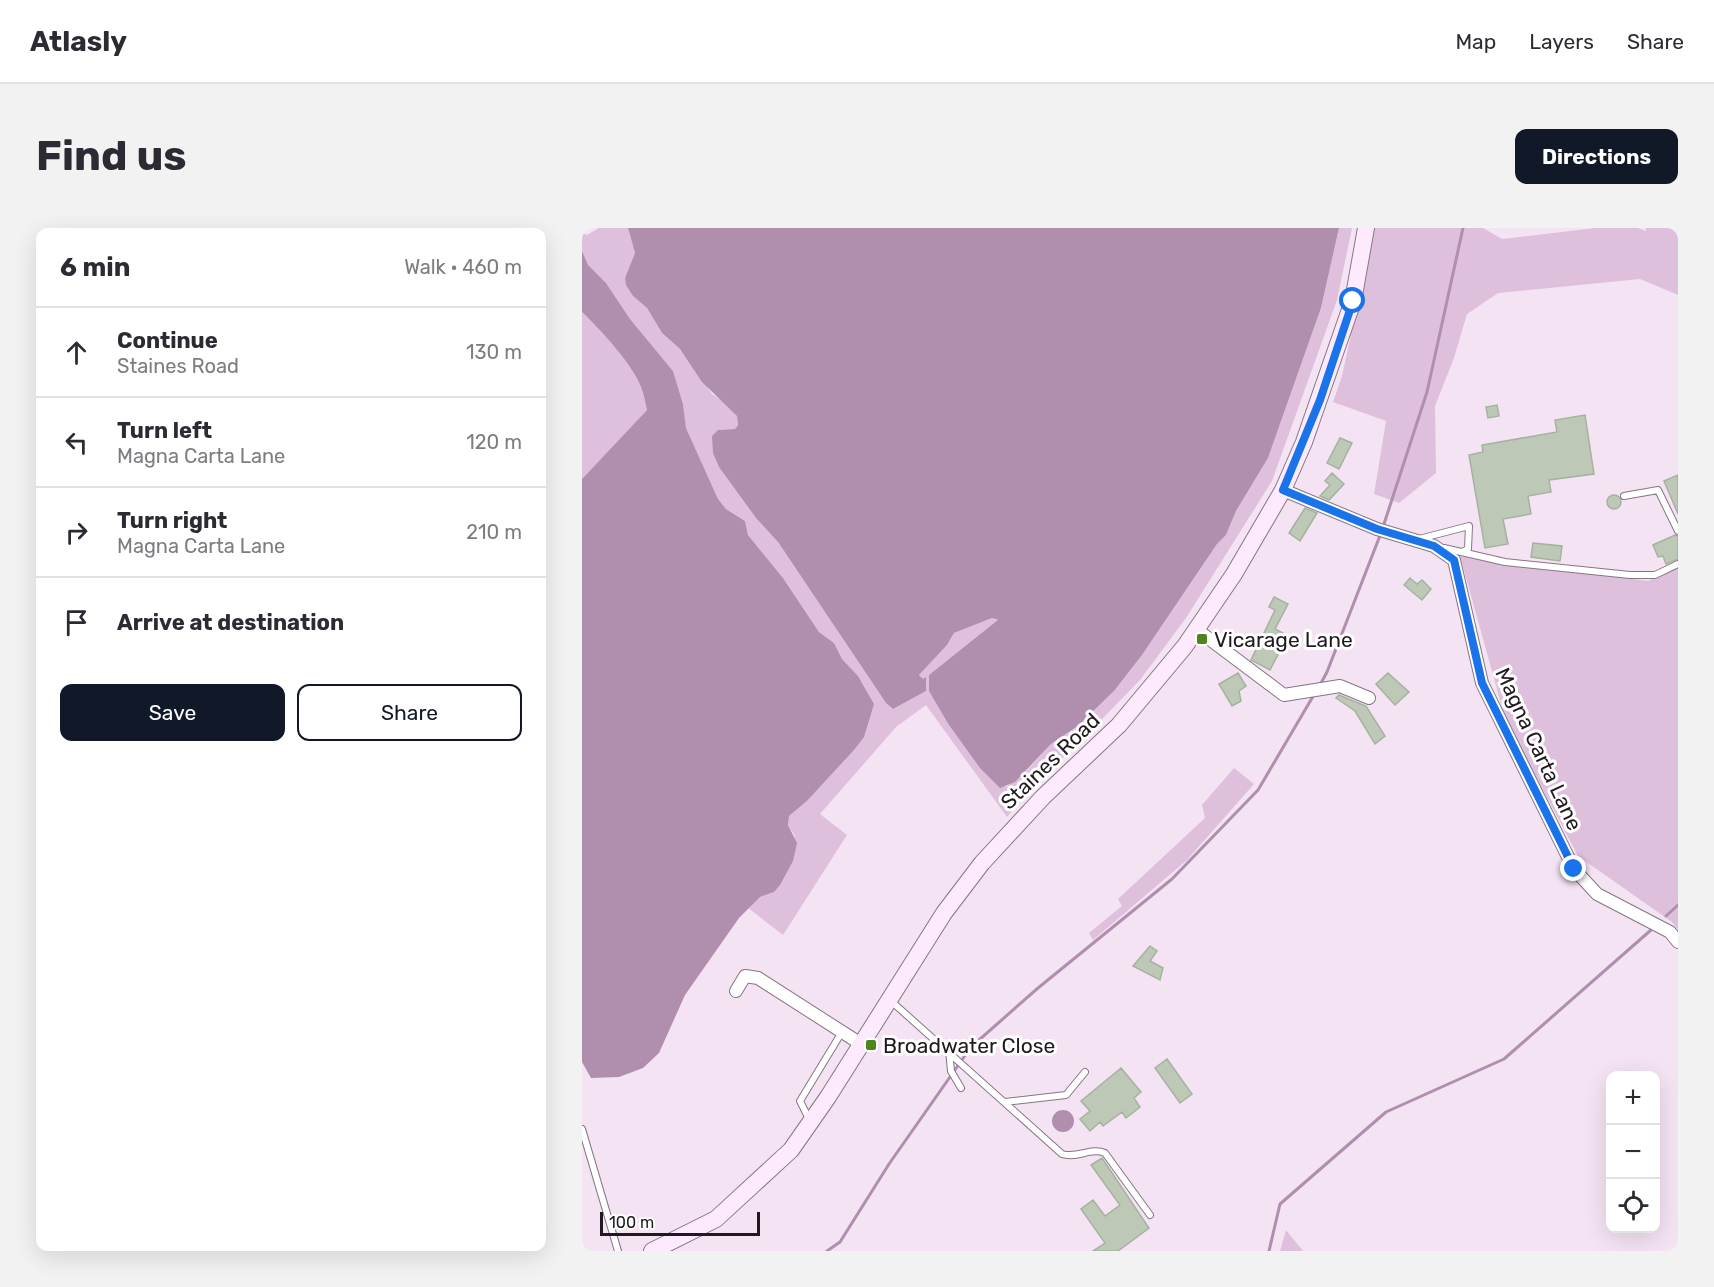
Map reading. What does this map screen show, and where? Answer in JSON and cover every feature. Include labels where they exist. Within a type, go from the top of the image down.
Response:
[{"type":"main road","name":"Staines Road","points":[[652,1251],[716,1219],[790,1150],[944,913],[982,863],[1036,805],[1119,725],[1196,629],[1234,574],[1283,490],[1320,400],[1353,301],[1366,228]]},
{"type":"street","name":"Magna Carta Lane","points":[[1283,490],[1382,530],[1434,546],[1454,560],[1482,683],[1574,869],[1597,894],[1670,932],[1678,942]]},
{"type":"street","points":[[1196,629],[1284,695],[1340,686],[1369,698]]},
{"type":"street","points":[[736,991],[745,976],[758,978],[861,1044]]},
{"type":"lane","points":[[1624,496],[1658,490],[1678,531]]},
{"type":"lane","points":[[1415,540],[1469,526],[1468,549],[1462,552]]},
{"type":"lane","points":[[1434,546],[1505,562],[1630,575],[1655,575],[1678,564]]},
{"type":"lane","points":[[889,999],[1065,1155],[1096,1151],[1105,1153],[1150,1215]]},
{"type":"lane","points":[[810,1122],[800,1101],[843,1032]]},
{"type":"lane","points":[[949,1050],[951,1071],[961,1088]]},
{"type":"lane","points":[[1005,1102],[1066,1095],[1084,1072]]},
{"type":"lane","points":[[582,1130],[618,1251]]},
{"type":"shaded area","points":[[599,228],[628,228],[635,253],[625,278],[633,296],[647,308],[662,333],[680,349],[712,394],[730,406],[737,416],[738,425],[735,429],[718,430],[719,466],[756,518],[778,542],[886,703],[893,709],[926,691],[919,675],[947,645],[954,633],[992,618],[998,621],[929,675],[929,691],[1006,787],[1025,773],[1051,744],[1079,726],[1114,691],[1142,655],[1217,544],[1226,535],[1236,511],[1268,458],[1321,308],[1339,228],[1352,228],[1337,300],[1272,481],[1186,618],[1140,680],[1071,751],[1049,769],[1007,817],[926,705],[896,727],[820,814],[847,835],[783,935],[747,907],[760,897],[774,892],[795,836],[788,825],[789,816],[807,801],[854,750],[874,704],[858,676],[842,659],[834,643],[819,632],[783,578],[748,535],[745,521],[726,509],[718,499],[686,428],[683,404],[673,371],[630,319],[606,283],[587,265],[582,251],[582,233],[587,235]]},
{"type":"shaded area","points":[[628,228],[1339,228],[1321,308],[1268,458],[1236,511],[1226,535],[1217,544],[1142,655],[1114,691],[1078,726],[1051,744],[1015,782],[1000,788],[980,768],[949,725],[929,691],[929,675],[998,620],[992,618],[954,633],[947,645],[919,675],[923,679],[926,677],[926,691],[893,709],[886,703],[778,542],[756,518],[719,467],[713,453],[712,436],[718,430],[735,429],[738,425],[737,416],[702,382],[680,349],[662,333],[647,308],[633,296],[626,285],[625,278],[635,253]]},
{"type":"shaded area","points":[[1374,228],[1483,228],[1502,239],[1595,228],[1638,228],[1646,231],[1646,228],[1678,228],[1678,295],[1640,279],[1498,293],[1467,314],[1454,358],[1435,406],[1436,473],[1399,503],[1374,494],[1386,421],[1333,402],[1342,376]]},
{"type":"shaded area","points":[[582,251],[588,265],[606,283],[630,319],[673,371],[683,404],[686,428],[718,499],[726,509],[745,521],[748,535],[783,578],[819,632],[834,643],[842,659],[858,676],[874,704],[864,737],[807,801],[789,816],[788,825],[797,843],[793,861],[780,885],[774,892],[760,897],[739,918],[685,995],[659,1053],[643,1068],[619,1077],[591,1078],[582,1062],[582,479],[647,410],[642,390],[631,368],[582,312]]},
{"type":"shaded area","points":[[582,312],[631,368],[642,390],[647,410],[582,479]]},
{"type":"shaded area","points":[[1460,556],[1648,581],[1678,567],[1678,930],[1672,922],[1578,856],[1505,718]]},
{"type":"shaded area","points":[[1234,768],[1254,784],[1187,860],[1093,940],[1089,933],[1122,906],[1118,899],[1205,818],[1202,805]]},
{"type":"shaded area","points":[[1063,1110],[1071,1113],[1074,1121],[1071,1129],[1063,1132],[1055,1129],[1052,1121],[1055,1113]]},
{"type":"shaded area","points":[[1286,1230],[1303,1251],[1280,1251]]},
{"type":"building","points":[[1497,405],[1499,416],[1488,418],[1486,407]]},
{"type":"building","points":[[1585,415],[1594,474],[1549,480],[1551,492],[1528,496],[1531,514],[1503,519],[1508,544],[1485,548],[1469,455],[1483,452],[1482,445],[1557,432],[1555,420]]},
{"type":"building","points":[[1340,438],[1352,443],[1339,469],[1327,463]]},
{"type":"building","points":[[1332,473],[1344,484],[1329,500],[1320,496],[1330,485],[1325,481]]},
{"type":"building","points":[[1678,475],[1678,514],[1664,481]]},
{"type":"building","points":[[1611,495],[1617,495],[1621,502],[1617,509],[1611,509],[1607,505],[1607,499]]},
{"type":"building","points":[[1305,508],[1317,513],[1300,541],[1289,533]]},
{"type":"building","points":[[1675,535],[1678,536],[1678,559],[1666,564],[1663,556],[1658,557],[1653,545]]},
{"type":"building","points":[[1533,543],[1562,546],[1560,561],[1531,557]]},
{"type":"building","points":[[1410,578],[1417,584],[1422,580],[1431,589],[1422,600],[1404,585]]},
{"type":"building","points":[[1274,597],[1288,604],[1275,629],[1283,633],[1276,647],[1281,649],[1270,670],[1251,660],[1275,610],[1269,607]]},
{"type":"building","points":[[1238,673],[1246,686],[1239,691],[1241,701],[1232,706],[1219,684]]},
{"type":"building","points":[[1388,673],[1409,692],[1395,705],[1376,684]]},
{"type":"building","points":[[1339,695],[1366,706],[1385,736],[1375,744],[1355,711],[1336,698]]},
{"type":"building","points":[[1150,946],[1157,951],[1150,961],[1163,968],[1160,980],[1133,966]]},
{"type":"building","points":[[1167,1059],[1192,1094],[1180,1103],[1155,1068]]},
{"type":"building","points":[[1121,1068],[1141,1092],[1134,1098],[1140,1107],[1126,1118],[1122,1112],[1103,1126],[1100,1122],[1090,1131],[1080,1119],[1090,1111],[1081,1101]]},
{"type":"building","points":[[1102,1158],[1149,1228],[1118,1251],[1093,1251],[1105,1243],[1081,1209],[1093,1200],[1105,1216],[1120,1205],[1091,1165]]},
{"type":"waterway","points":[[1383,527],[1427,392],[1463,228]]},
{"type":"waterway","points":[[1320,685],[1381,533]]},
{"type":"waterway","points":[[827,1251],[840,1242],[889,1164],[971,1047],[1038,988],[1172,879],[1258,790],[1315,693]]},
{"type":"waterway","points":[[1666,916],[1678,905]]},
{"type":"waterway","points":[[1269,1251],[1280,1204],[1386,1112],[1504,1059],[1651,930]]},
{"type":"place","name":"Vicarage Lane","points":[[1202,639]]},
{"type":"place","name":"Broadwater Close","points":[[871,1045]]},
{"type":"route","points":[[1353,301],[1320,400],[1283,490],[1377,529],[1434,546],[1454,560],[1482,683],[1574,869]]}]
